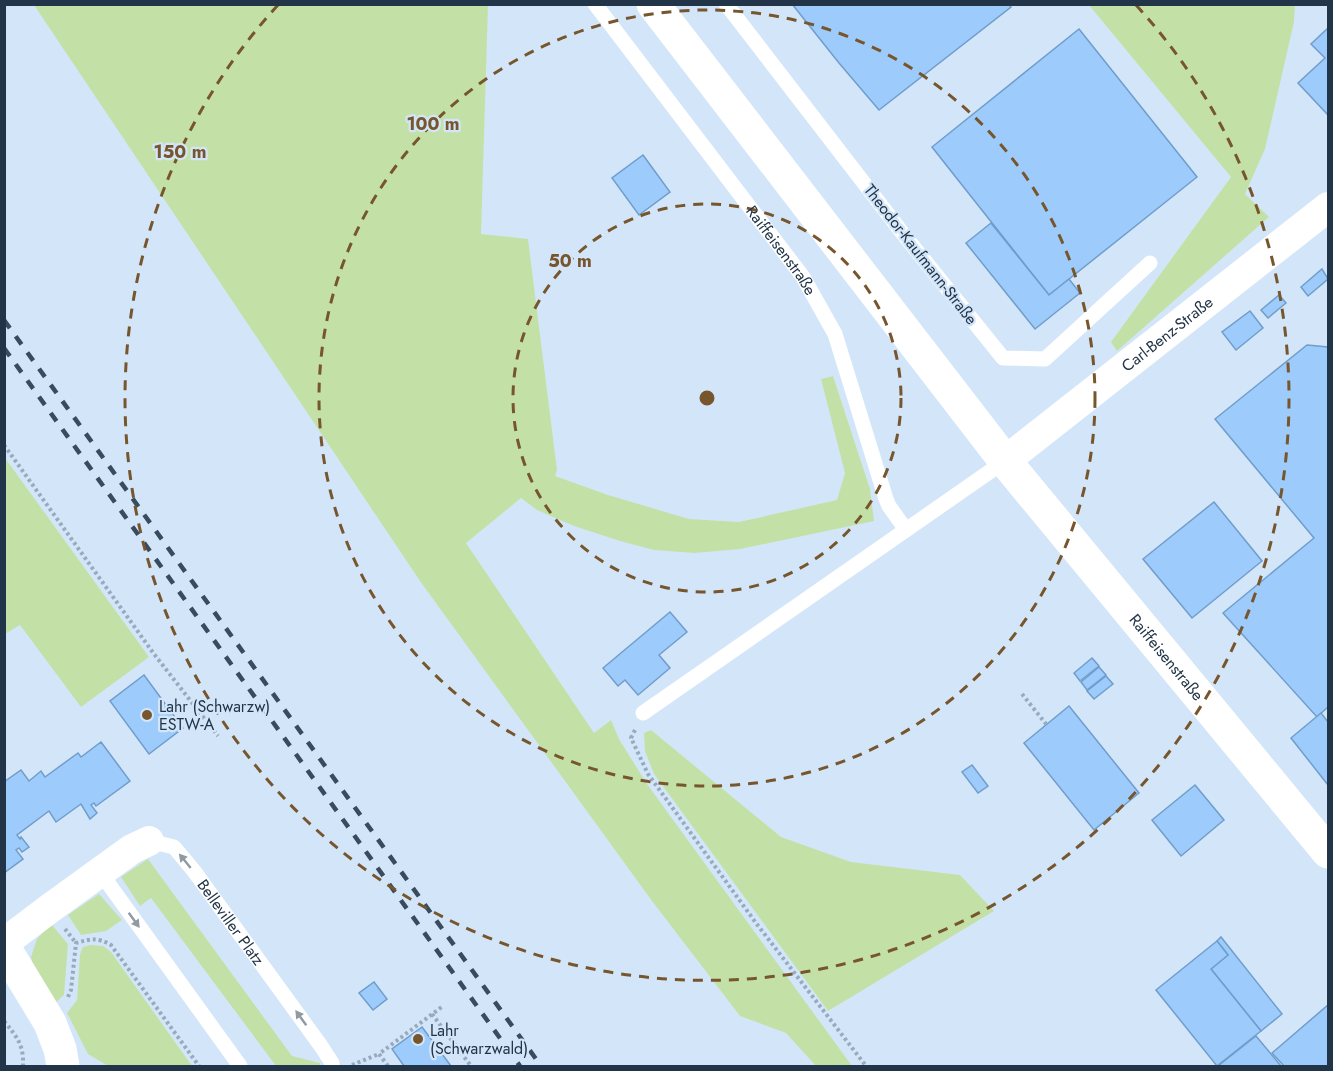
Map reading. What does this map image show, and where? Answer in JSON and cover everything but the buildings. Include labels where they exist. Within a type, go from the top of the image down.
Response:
[{"type":"street","name":"Raiffeisenstraße","points":[[653,4],[1005,461],[1329,852]]},
{"type":"street","name":"Carl-Benz-Straße","points":[[1005,461],[1329,207]]},
{"type":"street","name":"Belleviller Platz","points":[[4,945],[132,849],[149,841]]},
{"type":"street","points":[[4,945],[50,1023],[60,1049],[63,1066]]},
{"type":"lane","name":"Raiffeisenstraße","points":[[595,4],[803,277],[835,334],[886,499],[906,530]]},
{"type":"lane","name":"Theodor-Kaufmann-Straße","points":[[726,4],[904,235],[1003,358],[1045,359],[1150,263]]},
{"type":"lane","points":[[643,713],[1005,461]]},
{"type":"lane","name":"Belleviller Platz","points":[[149,841],[174,847],[194,871],[321,1046],[333,1063],[332,1066]]},
{"type":"lane","points":[[100,872],[240,1066]]},
{"type":"path","points":[[4,446],[154,654],[218,736]]},
{"type":"path","points":[[1022,694],[1046,724]]},
{"type":"path","points":[[643,713],[631,738],[648,774],[756,923],[866,1066]]},
{"type":"path","points":[[50,1023],[63,1008],[71,990],[76,943],[89,939],[102,939],[111,945],[199,1066]]},
{"type":"path","points":[[350,1066],[379,1054],[443,1006]]},
{"type":"path","points":[[432,1014],[471,1066]]},
{"type":"path","points":[[4,1021],[19,1040],[24,1055],[24,1066]]},
{"type":"path","points":[[379,1054],[388,1066]]},
{"type":"green space","points":[[34,5],[488,5],[481,234],[528,239],[557,470],[555,476],[608,495],[689,519],[739,522],[837,500],[845,473],[821,379],[833,376],[870,489],[874,521],[740,549],[694,553],[654,550],[620,541],[574,526],[537,510],[521,498],[466,543],[594,733],[611,720],[619,739],[647,784],[852,1066],[816,1066],[786,1033],[740,1016],[652,901],[420,581]]},
{"type":"green space","points":[[1089,5],[1295,5],[1294,22],[1265,149],[1245,194],[1269,217],[1117,351],[1111,342],[1231,177]]},
{"type":"green space","points":[[5,458],[149,657],[81,707],[20,625],[5,634]]},
{"type":"green space","points":[[651,730],[781,837],[851,862],[960,875],[994,911],[828,1011],[654,774],[645,751],[644,733]]},
{"type":"green space","points":[[148,859],[292,1056],[320,1063],[320,1066],[276,1066],[151,898],[140,906],[121,877]]},
{"type":"green space","points":[[99,894],[122,920],[106,931],[81,935],[68,915]]},
{"type":"green space","points":[[51,924],[68,944],[64,995],[55,1003],[33,968],[31,957],[37,939]]},
{"type":"green space","points":[[103,946],[111,952],[192,1066],[108,1066],[88,1054],[67,1013],[77,1000],[80,954],[83,947]]},
{"type":"railway","points":[[4,320],[541,1066]]},
{"type":"railway","points":[[4,348],[520,1066]]},
{"type":"place","name":"Lahr (Schwarzw) ESTW-A","points":[[147,715]]},
{"type":"place","name":"Lahr (Schwarzwald)","points":[[418,1039]]}]
